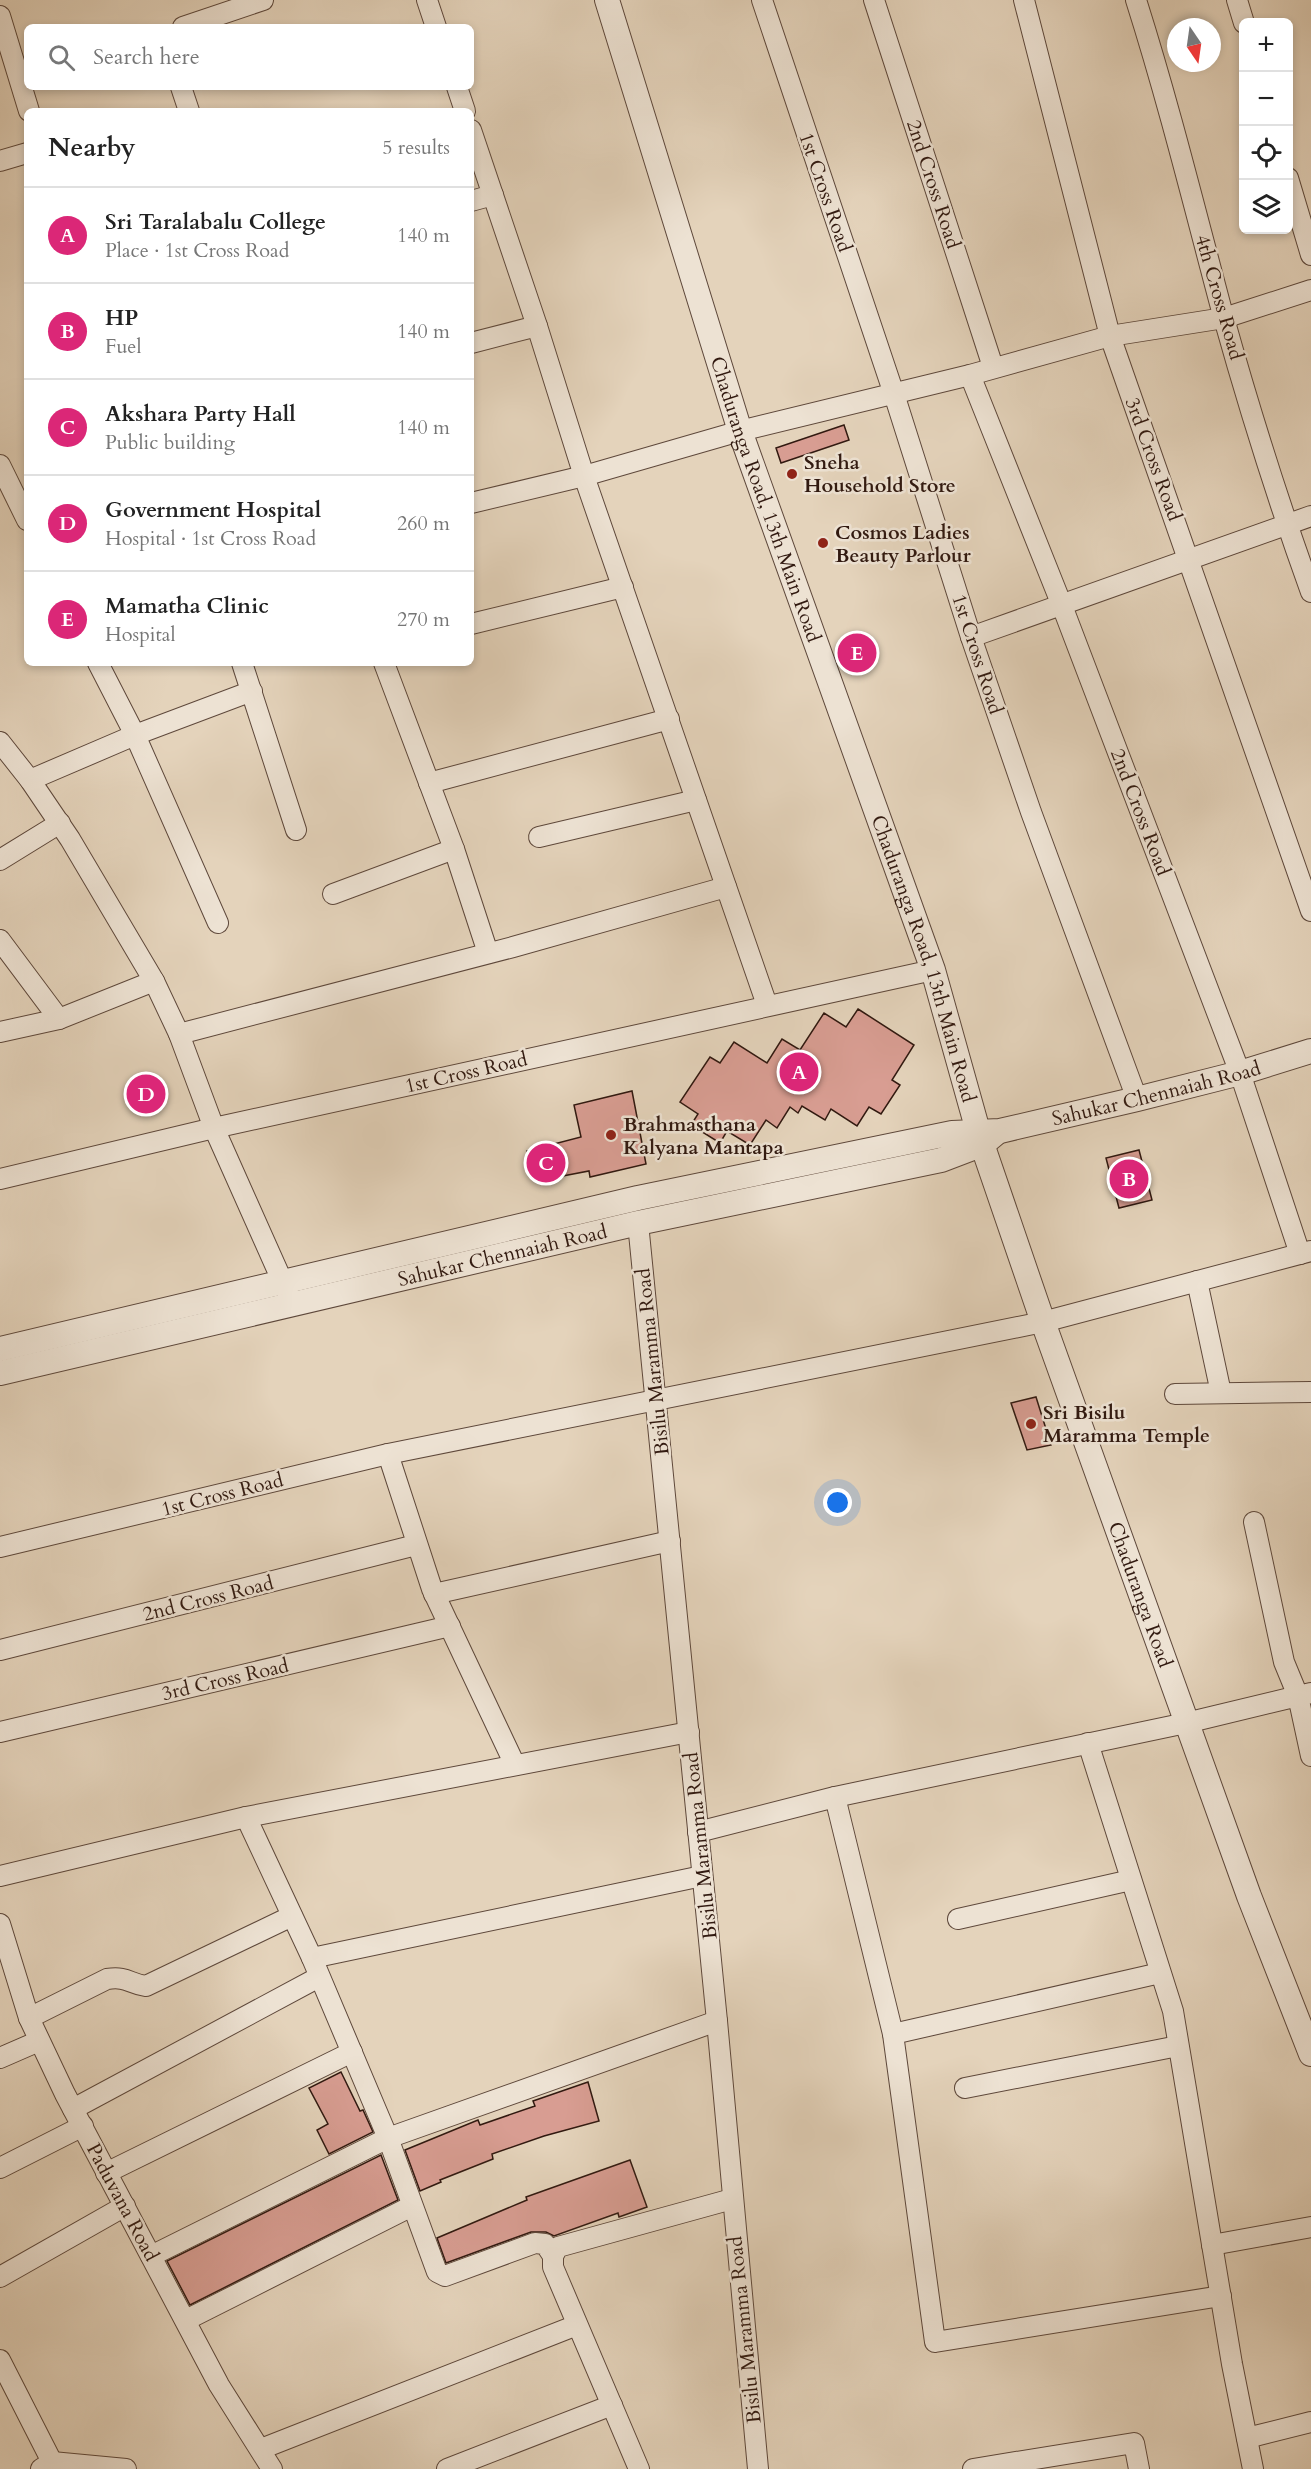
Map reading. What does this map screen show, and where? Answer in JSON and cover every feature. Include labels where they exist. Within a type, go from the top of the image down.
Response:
[{"type":"street","points":[[192,24],[263,0]]},
{"type":"street","points":[[427,0],[435,24]]},
{"type":"street","name":"Chaduranga Road, 13th Main Road","points":[[607,0],[740,431],[933,970],[987,1135]]},
{"type":"street","name":"1st Cross Road","points":[[762,0],[894,394],[971,638],[1031,812],[1137,1099]]},
{"type":"street","name":"2nd Cross Road","points":[[874,0],[993,367]]},
{"type":"street","name":"3rd Cross Road","points":[[1024,0],[1110,336],[1311,911]]},
{"type":"street","name":"4th Cross Road","points":[[1136,0],[1162,83],[1224,318],[1287,525],[1311,592]]},
{"type":"street","points":[[1237,0],[1242,18]]},
{"type":"street","points":[[0,16],[24,83]]},
{"type":"street","points":[[25,90],[28,108]]},
{"type":"street","points":[[181,90],[188,108]]},
{"type":"street","points":[[458,90],[464,108]]},
{"type":"street","points":[[474,139],[537,326],[584,476],[767,1005]]},
{"type":"street","points":[[0,161],[24,154]]},
{"type":"street","points":[[1289,180],[1311,255]]},
{"type":"street","points":[[474,200],[493,195]]},
{"type":"street","points":[[474,502],[584,476],[740,431],[970,375],[1110,336],[1224,318],[1311,290]]},
{"type":"street","points":[[474,342],[537,326]]},
{"type":"street","name":"2nd Cross Road","points":[[970,375],[1061,603],[1240,1073],[1305,1253]]},
{"type":"street","points":[[0,465],[24,514]]},
{"type":"street","points":[[971,638],[1061,603],[1311,516]]},
{"type":"street","points":[[474,623],[622,587]]},
{"type":"street","points":[[100,666],[135,735],[218,923]]},
{"type":"street","points":[[243,666],[296,830]]},
{"type":"street","points":[[385,666],[454,849],[488,953]]},
{"type":"street","points":[[30,780],[135,735],[252,691]]},
{"type":"street","points":[[429,783],[669,719]]},
{"type":"street","points":[[0,742],[60,823],[154,981],[180,1034],[214,1128],[293,1304]]},
{"type":"street","points":[[539,837],[696,800]]},
{"type":"street","points":[[0,860],[60,823]]},
{"type":"street","points":[[333,894],[454,849]]},
{"type":"street","points":[[180,1034],[488,953],[726,887]]},
{"type":"street","points":[[0,940],[59,1019]]},
{"type":"street","name":"1st Cross Road","points":[[0,1179],[214,1128],[933,970]]},
{"type":"street","points":[[0,1032],[59,1019],[154,981]]},
{"type":"street","name":"Sahukar Chennaiah Road","points":[[0,1373],[638,1223],[941,1160],[987,1135],[1240,1073],[1311,1051]]},
{"type":"street","name":"Sahukar Chennaiah Road","points":[[0,1349],[638,1198],[952,1133],[987,1135]]},
{"type":"street","name":"Chaduranga Road","points":[[987,1135],[1042,1322],[1249,1896],[1311,2054]]},
{"type":"street","name":"Bisilu Maramma Road","points":[[638,1223],[717,2021],[758,2469]]},
{"type":"street","name":"1st Cross Road","points":[[0,1547],[388,1454],[1042,1322],[1305,1253]]},
{"type":"street","points":[[1197,1281],[1221,1393]]},
{"type":"street","points":[[1175,1394],[1311,1392]]},
{"type":"street","points":[[388,1454],[416,1545],[434,1594],[515,1765]]},
{"type":"street","points":[[1254,1522],[1284,1662],[1305,1694],[1311,1756]]},
{"type":"street","points":[[434,1594],[670,1541]]},
{"type":"street","name":"2nd Cross Road","points":[[0,1650],[416,1545]]},
{"type":"street","name":"3rd Cross Road","points":[[0,1732],[450,1626]]},
{"type":"street","points":[[698,1832],[835,1797],[1186,1723],[1305,1694]]},
{"type":"street","points":[[0,1876],[246,1817],[688,1732]]},
{"type":"street","points":[[1088,1743],[1173,2011],[1212,2245],[1253,2469]]},
{"type":"street","points":[[835,1797],[893,2034],[935,2342],[1221,2296]]},
{"type":"street","points":[[246,1817],[312,1958],[352,2052],[388,2138],[437,2272],[445,2276],[535,2243],[545,2244],[553,2256]]},
{"type":"street","points":[[312,1958],[702,1876]]},
{"type":"street","points":[[958,1919],[1131,1880]]},
{"type":"street","points":[[29,2018],[107,1979],[121,1977],[137,1985],[146,1986],[292,1916]]},
{"type":"street","name":"Paduvana Road","points":[[0,1924],[6,1966],[39,2041],[106,2173],[219,2385],[272,2469]]},
{"type":"street","points":[[893,2034],[1160,1973]]},
{"type":"street","points":[[0,2168],[78,2118],[319,1977]]},
{"type":"street","points":[[151,2256],[388,2138],[717,2021]]},
{"type":"street","points":[[0,2058],[39,2041]]},
{"type":"street","points":[[965,2088],[1178,2046]]},
{"type":"street","points":[[106,2173],[352,2052]]},
{"type":"street","points":[[639,2469],[553,2267],[553,2256],[558,2247],[732,2199]]},
{"type":"street","points":[[0,2277],[125,2206]]},
{"type":"street","points":[[186,2320],[412,2206]]},
{"type":"street","points":[[1212,2245],[1311,2227]]},
{"type":"street","points":[[261,2449],[577,2325]]},
{"type":"street","points":[[0,2360],[47,2466],[126,2469]]},
{"type":"street","points":[[447,2469],[612,2405]]},
{"type":"street","points":[[1247,2438],[1311,2422]]},
{"type":"street","points":[[973,2469],[1134,2443],[1139,2469]]},
{"type":"building","name":"Sneha Household Store","points":[[844,425],[849,440],[781,463],[776,448]]},
{"type":"building","points":[[858,1009],[914,1045],[892,1080],[900,1085],[881,1114],[869,1107],[857,1126],[831,1109],[825,1120],[802,1106],[798,1113],[790,1107],[777,1128],[766,1120],[750,1145],[727,1131],[720,1143],[691,1125],[698,1114],[680,1102],[710,1057],[720,1063],[734,1042],[767,1063],[782,1039],[800,1050],[824,1013],[846,1027]]},
{"type":"building","name":"Brahmasthana Kalyana Mantapa","points":[[632,1091],[646,1164],[590,1177],[589,1171],[537,1181],[527,1151],[581,1137],[574,1105]]},
{"type":"building","points":[[1139,1150],[1152,1200],[1119,1208],[1106,1158]]},
{"type":"building","name":"Sri Bisilu Maramma Temple","points":[[1036,1397],[1051,1445],[1027,1450],[1011,1403]]},
{"type":"building","points":[[341,2072],[373,2132],[329,2154],[317,2130],[328,2124],[309,2088]]},
{"type":"building","points":[[588,2082],[599,2121],[544,2136],[492,2154],[493,2159],[440,2180],[441,2182],[420,2191],[405,2150],[478,2120],[480,2125],[535,2106],[533,2101]]},
{"type":"building","points":[[381,2155],[398,2200],[190,2305],[167,2261]]},
{"type":"building","points":[[630,2160],[647,2207],[619,2217],[618,2213],[554,2236],[546,2232],[531,2232],[446,2263],[437,2238],[527,2200],[526,2197]]},
{"type":"place","name":"Sneha Household Store","points":[[792,474]]},
{"type":"place","name":"Cosmos Ladies Beauty Parlour","points":[[823,543]]},
{"type":"place","name":"Mamatha Clinic","points":[[857,653]]},
{"type":"place","name":"Sri Taralabalu College","points":[[799,1072]]},
{"type":"place","name":"Government Hospital","points":[[146,1094]]},
{"type":"place","name":"Brahmasthana Kalyana Mantapa","points":[[611,1135]]},
{"type":"place","name":"Akshara Party Hall","points":[[546,1163]]},
{"type":"place","name":"HP","points":[[1129,1179]]},
{"type":"place","name":"Sri Bisilu Maramma Temple","points":[[1031,1424]]}]
